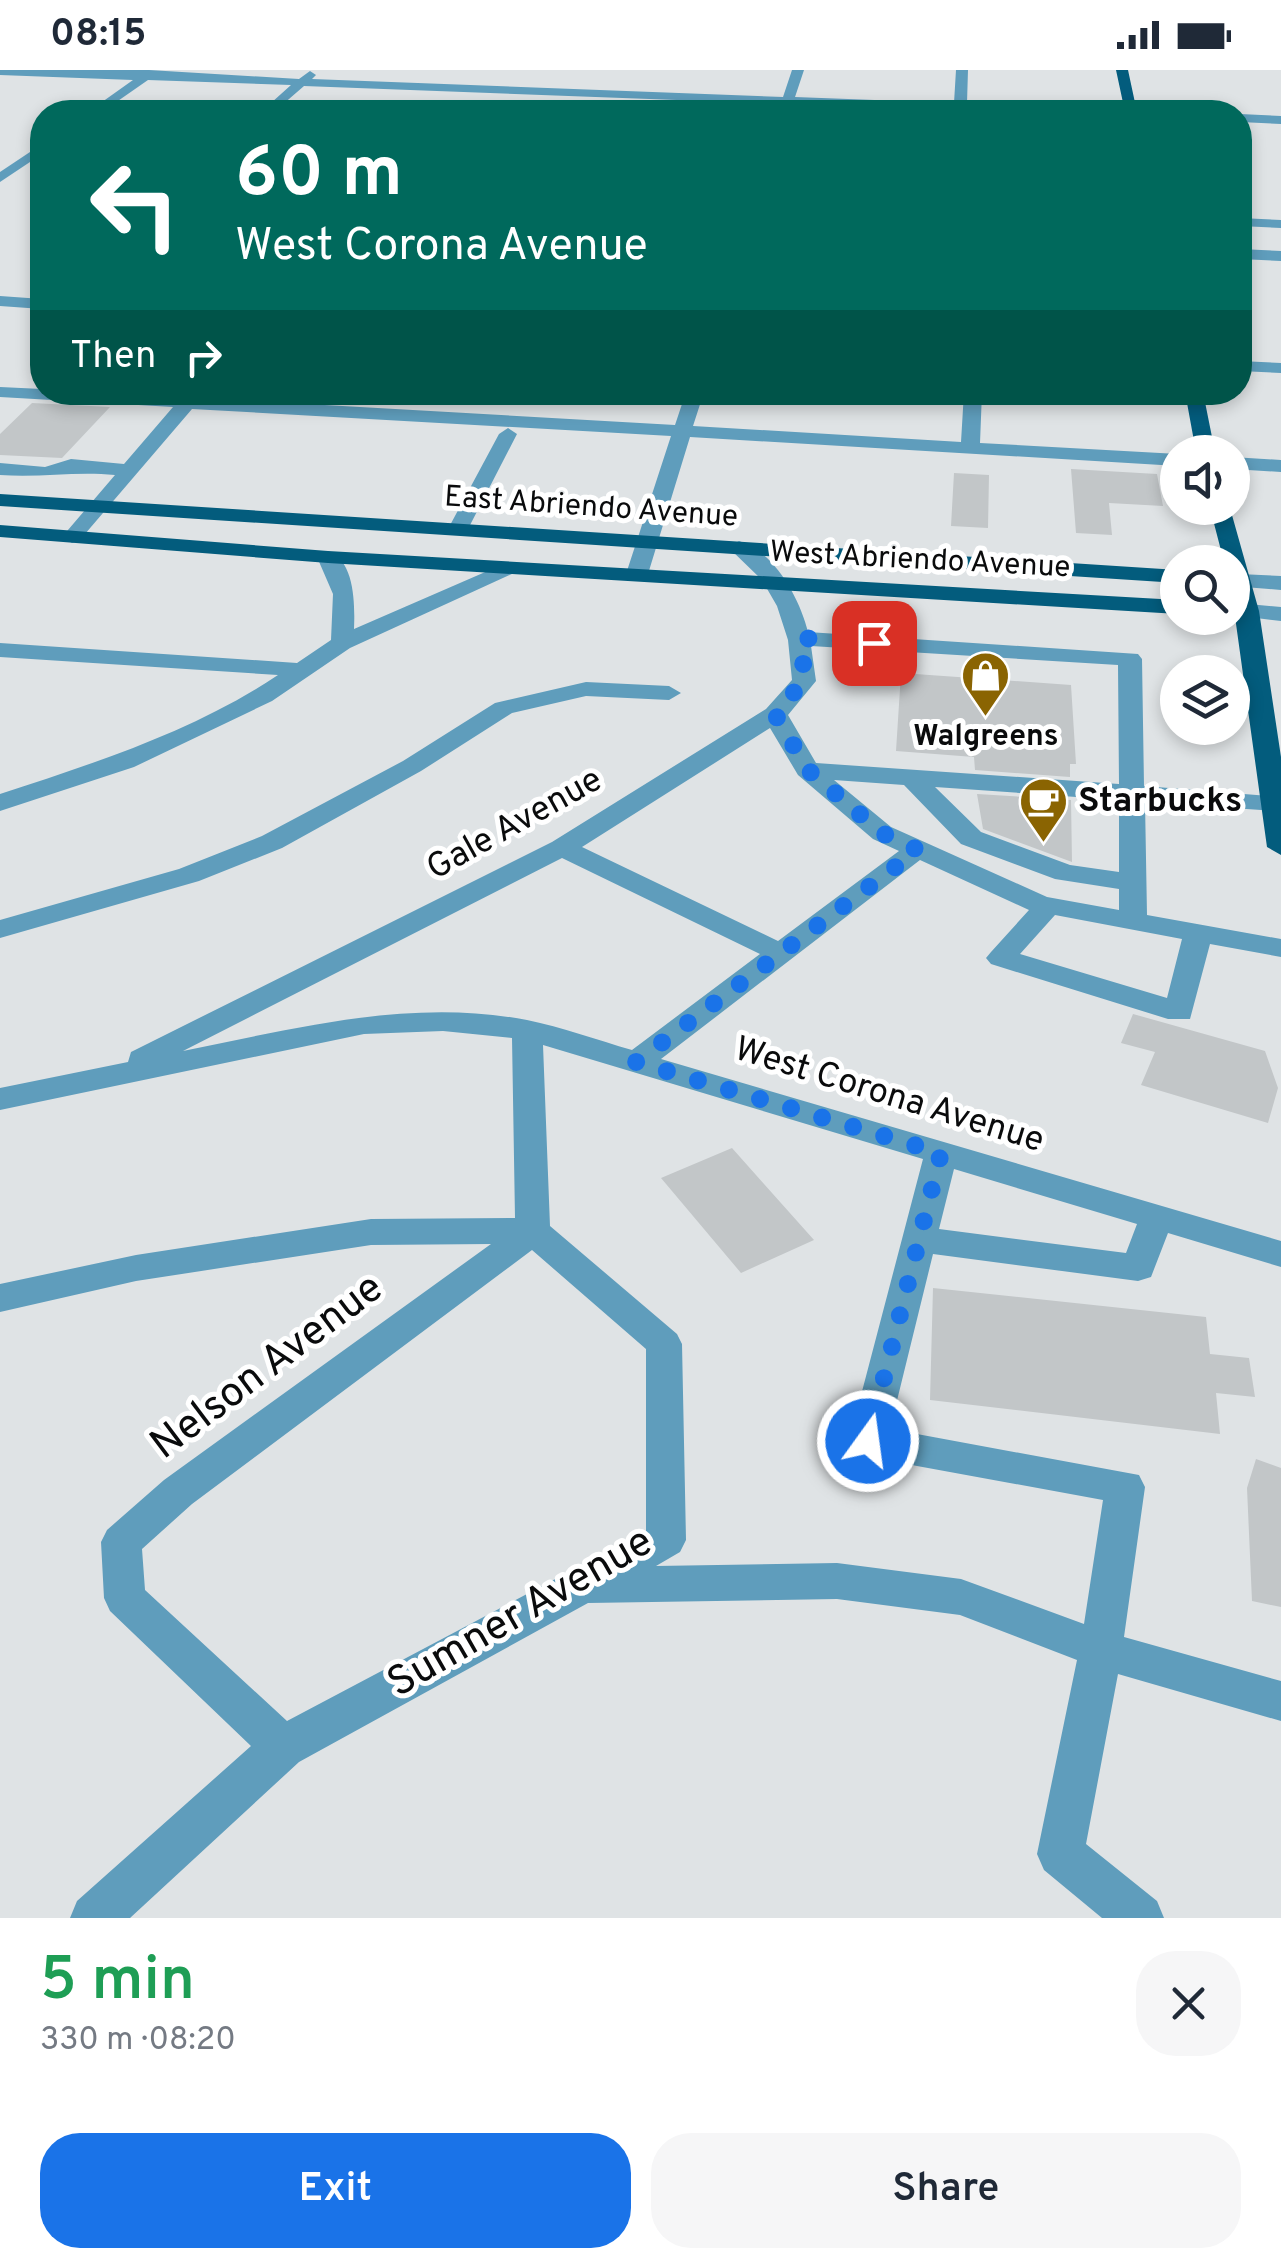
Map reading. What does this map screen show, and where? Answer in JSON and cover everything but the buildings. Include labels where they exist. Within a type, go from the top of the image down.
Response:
[{"type":"main road","points":[[1122,70],[1128,100]]},
{"type":"main road","points":[[1197,405],[1203,435]]},
{"type":"main road","name":"East Abriendo Avenue","points":[[10,501],[1160,575]]},
{"type":"main road","name":"West Abriendo Avenue","points":[[0,531],[328,557],[1160,606]]},
{"type":"main road","points":[[1245,635],[1274,766],[1274,803],[1281,847]]},
{"type":"street","points":[[282,100],[316,70]]},
{"type":"street","points":[[452,100],[479,70]]},
{"type":"street","points":[[788,100],[798,70]]},
{"type":"street","points":[[960,100],[962,70]]},
{"type":"street","points":[[0,71],[150,73],[463,88],[628,88],[728,100]]},
{"type":"street","points":[[111,100],[150,73]]},
{"type":"street","points":[[620,100],[628,88]]},
{"type":"street","points":[[1252,119],[1281,120]]},
{"type":"street","points":[[0,178],[7,168],[30,155]]},
{"type":"street","points":[[1252,223],[1281,224]]},
{"type":"street","points":[[1252,242],[1281,243]]},
{"type":"street","points":[[1252,255],[1281,256]]},
{"type":"street","points":[[0,302],[30,303]]},
{"type":"street","points":[[1252,367],[1281,368]]},
{"type":"street","points":[[0,392],[30,393]]},
{"type":"street","points":[[72,537],[186,405]]},
{"type":"street","points":[[293,405],[1160,459]]},
{"type":"street","points":[[637,574],[690,405]]},
{"type":"street","points":[[970,449],[972,405]]},
{"type":"street","points":[[458,530],[508,434]]},
{"type":"street","points":[[1250,464],[1281,466]]},
{"type":"street","points":[[10,501],[46,473],[71,465],[128,470]]},
{"type":"street","points":[[0,470],[46,473]]},
{"type":"street","name":"Gale Avenue","points":[[105,1078],[562,848],[775,714],[804,681],[802,638],[778,583],[740,547]]},
{"type":"street","points":[[328,557],[344,594],[342,643]]},
{"type":"street","points":[[0,803],[124,762],[263,696],[342,643],[514,568]]},
{"type":"street","points":[[1250,581],[1281,583]]},
{"type":"street","points":[[1250,611],[1281,614]]},
{"type":"street","points":[[802,638],[1130,659],[1133,921]]},
{"type":"street","points":[[0,650],[302,670]]},
{"type":"street","points":[[0,929],[189,875],[272,842],[412,766],[504,708],[586,690],[669,693]]},
{"type":"street","points":[[775,714],[808,770],[882,833],[918,850],[1048,905],[1281,948]]},
{"type":"street","points":[[808,770],[1274,803]]},
{"type":"street","points":[[911,777],[970,838],[1065,873],[1132,882]]},
{"type":"street","points":[[562,848],[783,954]]},
{"type":"street","points":[[636,1062],[918,850]]},
{"type":"street","points":[[1048,905],[1001,958],[1180,1012],[1198,932]]},
{"type":"street","name":"West Corona Avenue","points":[[0,1099],[364,1024],[443,1021],[527,1030],[1281,1254]]},
{"type":"street","points":[[0,1298],[136,1268],[371,1232],[532,1231],[527,1030]]},
{"type":"street","points":[[941,1153],[868,1441],[1125,1488],[1101,1650],[1061,1854],[1140,1918]]},
{"type":"street","points":[[919,1239],[1138,1268],[1157,1218]]},
{"type":"street","name":"Sumner Avenue","points":[[94,1918],[283,1747],[666,1540],[664,1344],[532,1231]]},
{"type":"street","name":"Nelson Avenue","points":[[283,1747],[125,1598],[121,1542],[178,1492],[532,1231]]},
{"type":"street","points":[[582,1585],[837,1581],[961,1597],[1101,1650],[1281,1701]]},
{"type":"place","name":"Walgreens","points":[[986,718]]},
{"type":"place","name":"Starbucks","points":[[1043,844]]},
{"type":"route","points":[[868,1441],[941,1153],[636,1062],[918,850],[882,833],[808,770],[775,714],[804,681],[802,638],[874,643]]}]
